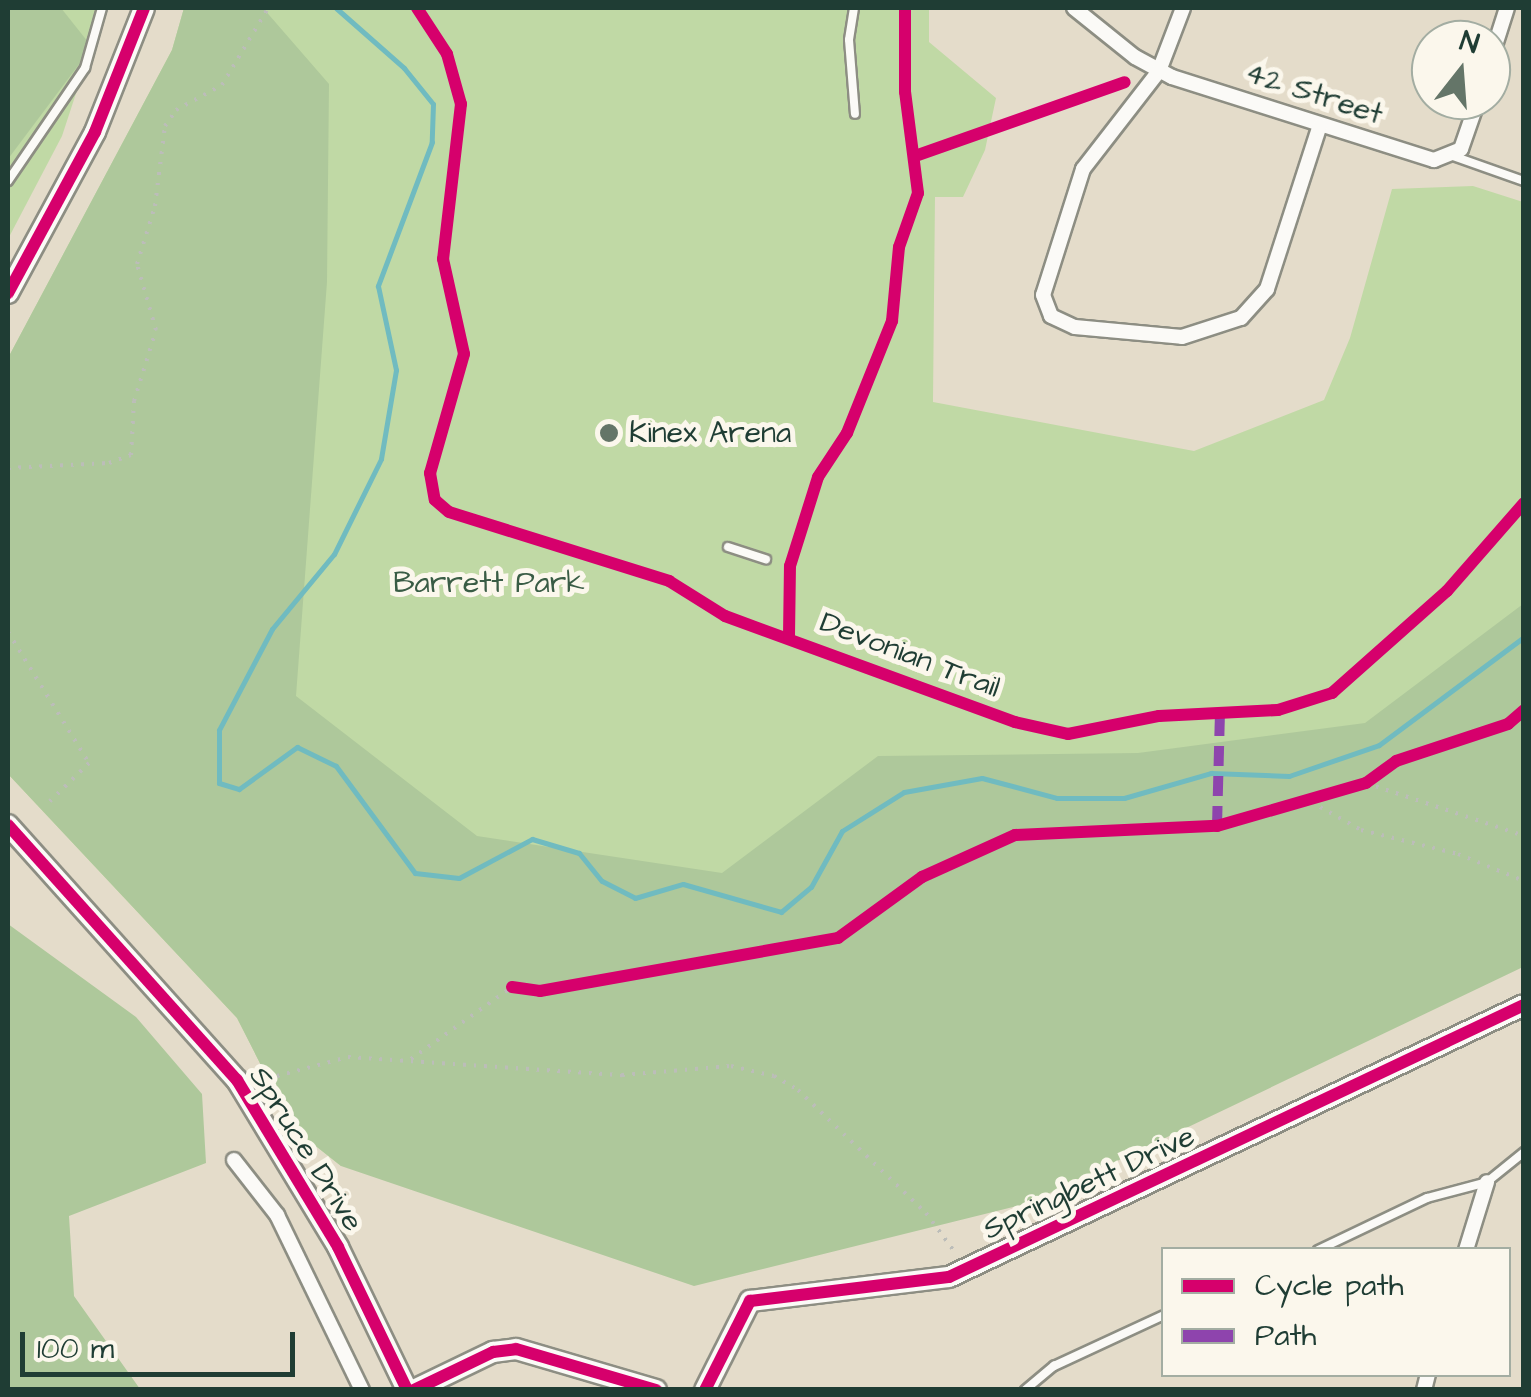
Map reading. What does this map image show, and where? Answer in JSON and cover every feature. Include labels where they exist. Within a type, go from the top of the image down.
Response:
[{"type":"street","points":[[8,293],[96,132],[144,8]]},
{"type":"street","name":"42 Street","points":[[1074,8],[1159,71],[1434,160],[1453,156]]},
{"type":"street","points":[[1183,8],[1159,71],[1091,154],[1076,185],[1042,295],[1044,308],[1061,323],[1201,336],[1253,309],[1267,289],[1320,125]]},
{"type":"street","points":[[1453,156],[1464,142],[1471,120]]},
{"type":"street","name":"Spruce Drive","points":[[8,824],[237,1080],[338,1248],[410,1390]]},
{"type":"street","name":"Springbett Drive","points":[[705,1390],[750,1300],[918,1285],[967,1268],[1524,1005]]},
{"type":"street","name":"Spruce Drive","points":[[234,1160],[276,1215],[362,1390]]},
{"type":"street","points":[[1467,1247],[1487,1182]]},
{"type":"street","points":[[410,1390],[492,1352],[516,1349],[628,1385],[656,1390]]},
{"type":"lane","points":[[8,181],[85,68],[102,8]]},
{"type":"lane","points":[[854,8],[849,40],[855,114]]},
{"type":"lane","points":[[1453,156],[1524,181]]},
{"type":"lane","points":[[728,547],[766,559]]},
{"type":"lane","points":[[1324,1247],[1427,1198],[1487,1182],[1524,1152]]},
{"type":"lane","points":[[1025,1390],[1054,1366],[1161,1316]]},
{"type":"path","points":[[8,468],[108,464],[131,456],[134,400],[156,330],[137,264],[155,206],[164,126],[176,110],[222,85],[268,8]]},
{"type":"path","points":[[8,632],[90,763],[47,804]]},
{"type":"path","points":[[1366,784],[1524,836]]},
{"type":"path","points":[[1311,802],[1361,830],[1458,854],[1524,881]]},
{"type":"path","points":[[412,1059],[512,986]]},
{"type":"path","points":[[277,1076],[332,1058],[412,1059],[622,1074],[731,1066],[774,1076],[798,1090],[926,1213],[967,1268]]},
{"type":"green space","points":[[8,8],[104,8],[62,136],[8,239]]},
{"type":"green space","points":[[8,8],[61,8],[92,47],[8,159]]},
{"type":"green space","name":"Barrett Park","points":[[184,8],[929,8],[929,42],[996,98],[985,150],[963,197],[935,197],[933,402],[1194,451],[1324,400],[1350,338],[1392,189],[1473,186],[1523,202],[1523,967],[341,1166],[293,1128],[237,1018],[8,774],[8,358],[172,50]]},
{"type":"green space","points":[[184,8],[263,8],[329,84],[327,282],[296,696],[477,836],[722,873],[878,756],[1138,753],[1365,723],[1523,604],[1523,967],[1029,1203],[694,1286],[341,1166],[293,1128],[237,1018],[8,774],[8,358],[172,50]]},
{"type":"green space","points":[[8,924],[136,1017],[202,1094],[206,1163],[69,1216],[74,1296],[140,1389],[8,1389]]},
{"type":"waterway","points":[[336,8],[404,68],[433,104],[432,142],[378,286],[396,370],[381,459],[334,554],[272,629],[219,730],[219,783],[239,789],[297,747],[336,766],[415,873],[459,878],[532,839],[579,853],[602,881],[635,898],[683,884],[781,912],[811,887],[842,831],[904,792],[982,778],[1057,798],[1124,798],[1211,773],[1289,776],[1379,745],[1524,637]]},
{"type":"marked path","points":[[1217,826],[1220,712]]},
{"type":"cycle path","points":[[8,293],[95,132],[144,8]]},
{"type":"cycle path","name":"Devonian Trail","points":[[417,8],[447,54],[461,104],[443,259],[464,354],[430,473],[435,500],[449,512],[669,581],[725,616],[1015,722],[1068,734],[1159,716],[1278,710],[1332,693],[1447,591],[1524,503]]},
{"type":"cycle path","points":[[789,636],[790,566],[818,477],[847,433],[892,321],[899,247],[918,193],[905,92],[905,8]]},
{"type":"cycle path","points":[[918,155],[1125,82]]},
{"type":"cycle path","points":[[512,987],[540,991],[838,938],[922,877],[1015,835],[1217,826],[1366,783],[1396,761],[1508,724],[1524,710]]},
{"type":"cycle path","points":[[8,825],[237,1080],[338,1247],[407,1390]]},
{"type":"cycle path","points":[[705,1390],[750,1301],[949,1277],[1524,1005]]},
{"type":"cycle path","points":[[414,1390],[493,1352],[516,1349],[656,1390]]},
{"type":"place","name":"Kinex Arena","points":[[609,433]]}]
